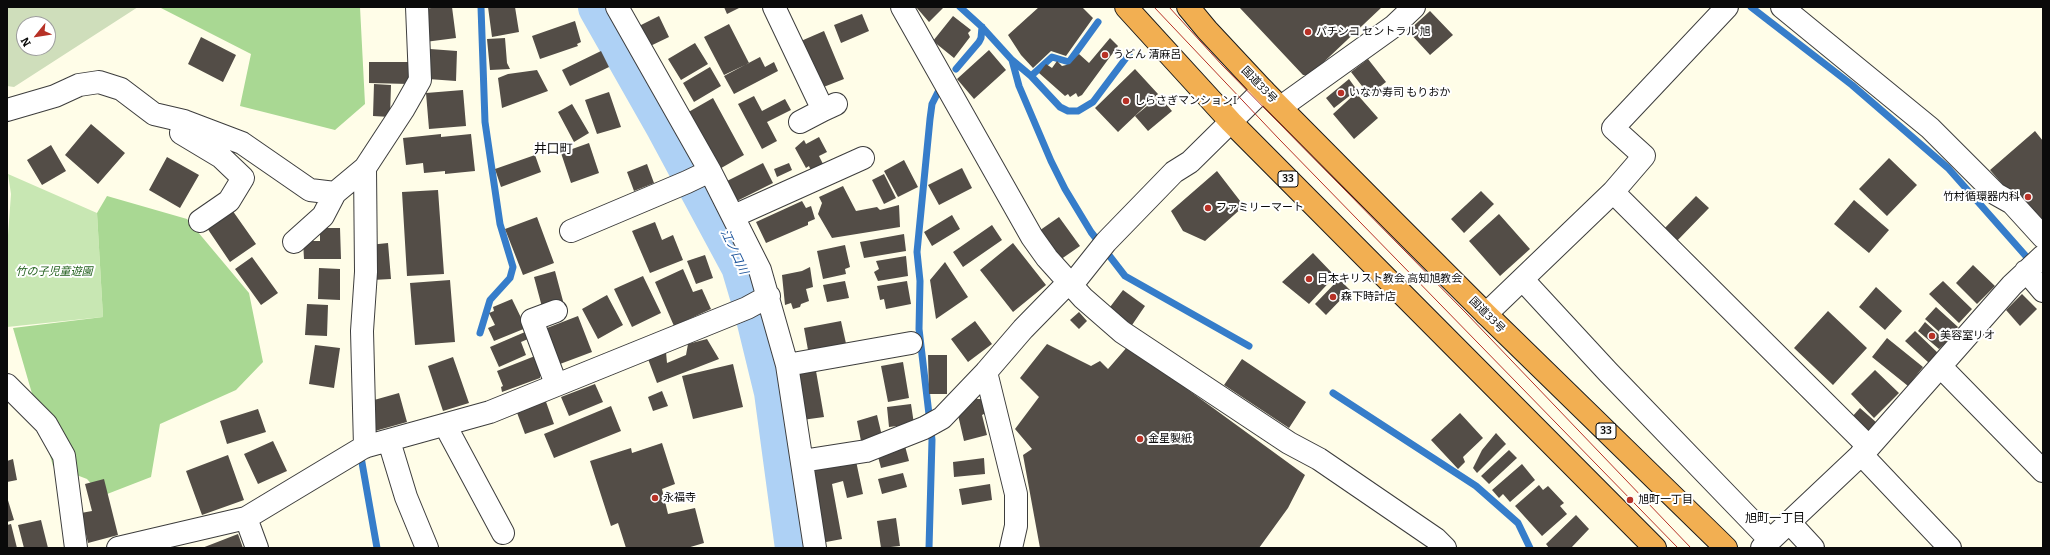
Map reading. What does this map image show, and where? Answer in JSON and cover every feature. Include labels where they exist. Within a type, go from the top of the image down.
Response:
[{"type":"highway","name":"33","points":[[1126,7],[1232,122],[1655,548]]},
{"type":"highway","name":"国道33号","points":[[1188,7],[1207,30],[1263,90],[1486,314],[1726,548]]},
{"type":"street","points":[[294,242],[323,216],[335,194],[365,168],[400,115],[420,80],[417,7]]},
{"type":"street","points":[[774,7],[830,107],[800,122]]},
{"type":"street","points":[[902,7],[1032,237],[1047,258],[1070,284],[1122,332],[1289,443],[1319,459],[1436,539],[1445,548]]},
{"type":"street","points":[[1281,107],[1394,26],[1414,7]]},
{"type":"street","points":[[1486,314],[1613,192],[1644,156],[1613,128],[1727,7]]},
{"type":"street","points":[[1782,7],[1930,128],[1996,194],[2012,203],[2043,237]]},
{"type":"street","points":[[622,9],[701,176],[734,216],[760,270],[760,301],[787,364],[816,548]]},
{"type":"street","points":[[7,110],[56,96],[79,85],[99,82],[121,89],[154,114],[184,121],[242,143],[310,190],[335,194]]},
{"type":"street","points":[[802,461],[866,451],[931,424],[986,372],[1023,330],[1070,284],[1102,247],[1174,172],[1190,162],[1263,90]]},
{"type":"street","points":[[184,121],[181,133],[221,156],[243,178],[229,201],[200,221]]},
{"type":"street","points":[[734,216],[864,158]]},
{"type":"street","points":[[365,168],[366,272],[362,331],[365,447]]},
{"type":"street","points":[[572,231],[701,176]]},
{"type":"street","points":[[1613,192],[1865,450],[1950,548]]},
{"type":"street","points":[[1996,194],[2005,214],[2036,263],[2043,291]]},
{"type":"street","points":[[1523,280],[1766,544],[1865,450],[1941,367],[2012,285],[2036,263]]},
{"type":"street","points":[[118,548],[143,545],[246,518],[365,447],[490,412],[760,301]]},
{"type":"street","points":[[556,311],[532,320],[556,384]]},
{"type":"street","points":[[787,364],[911,343]]},
{"type":"street","points":[[1941,367],[2043,471]]},
{"type":"street","points":[[986,372],[1016,494],[1016,526],[1011,548]]},
{"type":"street","points":[[7,385],[46,424],[64,456],[76,548]]},
{"type":"street","points":[[445,425],[503,533]]},
{"type":"street","points":[[389,441],[406,497],[427,548]]},
{"type":"street","points":[[246,518],[257,548]]},
{"type":"street","points":[[1789,522],[1813,548]]},
{"type":"green space","points":[[7,7],[138,7],[14,87],[7,86]]},
{"type":"green space","points":[[159,7],[360,7],[365,104],[335,130],[240,106],[251,54]]},
{"type":"green space","name":"竹の子児童遊園","points":[[8,174],[97,213],[103,317],[7,327],[7,249],[11,194]]},
{"type":"green space","points":[[107,196],[187,219],[249,293],[263,362],[236,390],[160,424],[151,477],[102,496],[87,479],[53,466],[13,328],[103,317],[97,213]]},
{"type":"building","points":[[452,7],[456,38],[425,42],[422,9]]},
{"type":"building","points":[[488,7],[515,7],[519,32],[492,37]]},
{"type":"building","points":[[724,7],[741,7],[727,14]]},
{"type":"building","points":[[916,7],[943,7],[943,8],[929,22]]},
{"type":"building","points":[[1039,7],[1082,7],[1093,18],[1066,56],[1051,51],[1033,68],[1021,55],[1008,35]]},
{"type":"building","name":"パチンコ セントラル 旭","points":[[1239,7],[1382,7],[1310,75],[1303,75]]},
{"type":"building","points":[[1430,11],[1453,35],[1430,55],[1408,31]]},
{"type":"building","points":[[862,14],[869,31],[841,43],[834,25]]},
{"type":"building","points":[[659,16],[669,37],[644,49],[633,29]]},
{"type":"building","points":[[953,16],[971,30],[968,33],[970,37],[954,58],[933,41]]},
{"type":"building","points":[[575,21],[581,42],[577,44],[578,46],[540,59],[532,36]]},
{"type":"building","points":[[729,24],[749,63],[724,75],[704,37]]},
{"type":"building","points":[[824,31],[844,79],[821,88],[801,41]]},
{"type":"building","points":[[201,37],[236,55],[223,82],[188,64]]},
{"type":"building","points":[[505,38],[507,63],[510,69],[490,70],[487,39]]},
{"type":"building","points":[[1110,38],[1118,46],[1082,95],[1078,97],[1076,93],[1070,97],[1068,94],[1065,96],[1039,73],[1046,64],[1052,68],[1057,61],[1062,66],[1070,64],[1079,54],[1089,63]]},
{"type":"building","points":[[695,43],[708,64],[681,80],[668,59]]},
{"type":"building","points":[[430,49],[457,51],[456,81],[428,79]]},
{"type":"building","points":[[989,50],[1006,70],[974,99],[957,79]]},
{"type":"building","points":[[601,51],[609,67],[570,86],[562,70]]},
{"type":"building","points":[[760,57],[765,67],[774,62],[778,71],[734,94],[724,76]]},
{"type":"building","points":[[1368,59],[1386,82],[1369,95],[1351,72]]},
{"type":"building","points":[[369,62],[409,62],[409,84],[369,83]]},
{"type":"building","points":[[710,67],[721,86],[694,102],[683,83]]},
{"type":"building","name":"しらさぎマンションI","points":[[1135,69],[1158,94],[1118,132],[1095,108]]},
{"type":"building","points":[[537,70],[548,91],[502,108],[498,78],[508,74]]},
{"type":"building","points":[[1349,79],[1357,90],[1334,108],[1326,98]]},
{"type":"building","points":[[374,84],[391,85],[390,117],[373,116]]},
{"type":"building","points":[[463,90],[466,126],[429,129],[426,93]]},
{"type":"building","points":[[609,92],[621,127],[597,134],[585,100]]},
{"type":"building","points":[[1356,93],[1378,118],[1354,139],[1333,114]]},
{"type":"building","points":[[754,96],[762,111],[785,99],[791,110],[767,122],[777,141],[762,149],[738,104]]},
{"type":"building","points":[[1159,96],[1172,111],[1148,131],[1135,116]]},
{"type":"building","points":[[713,98],[744,155],[716,171],[685,114]]},
{"type":"building","points":[[572,104],[589,133],[574,142],[558,112]]},
{"type":"building","points":[[91,124],[125,153],[98,184],[65,155]]},
{"type":"building","name":"竹村循環器内科","points":[[2035,131],[2043,141],[2043,223],[2039,226],[1990,170]]},
{"type":"building","points":[[441,134],[441,137],[471,134],[475,171],[445,174],[445,171],[424,173],[423,163],[406,165],[403,138]]},
{"type":"building","points":[[819,137],[827,152],[819,156],[823,164],[811,171],[809,166],[806,168],[795,148],[804,140],[806,144]]},
{"type":"building","points":[[589,143],[599,173],[571,183],[561,153]]},
{"type":"building","points":[[51,145],[66,171],[42,185],[27,160]]},
{"type":"building","points":[[535,155],[541,172],[501,187],[495,169]]},
{"type":"building","points":[[167,157],[199,175],[180,208],[149,190]]},
{"type":"building","points":[[1889,158],[1917,185],[1887,216],[1859,189]]},
{"type":"building","points":[[904,160],[918,187],[898,197],[884,171]]},
{"type":"building","points":[[763,163],[773,183],[731,204],[721,184]]},
{"type":"building","points":[[789,163],[792,170],[777,177],[774,169]]},
{"type":"building","points":[[647,164],[654,183],[634,191],[627,172]]},
{"type":"building","points":[[962,168],[972,188],[939,205],[928,185]]},
{"type":"building","name":"ファミリーマート","points":[[1217,171],[1244,206],[1205,241],[1183,231],[1171,211]]},
{"type":"building","points":[[884,174],[896,198],[884,204],[872,180]]},
{"type":"building","points":[[843,186],[856,211],[877,207],[880,210],[899,205],[900,227],[832,238],[818,214],[822,203],[819,197]]},
{"type":"building","points":[[438,190],[444,274],[407,276],[402,192]]},
{"type":"building","points":[[1481,191],[1494,204],[1464,233],[1451,219]]},
{"type":"building","points":[[1696,196],[1709,208],[1673,245],[1661,232]]},
{"type":"building","points":[[1854,200],[1889,230],[1869,253],[1834,224]]},
{"type":"building","points":[[802,201],[806,208],[811,206],[815,219],[808,222],[808,225],[766,243],[756,222]]},
{"type":"building","points":[[230,207],[256,244],[230,262],[205,225]]},
{"type":"building","points":[[1499,214],[1530,249],[1500,276],[1469,241]]},
{"type":"building","points":[[952,215],[960,229],[932,246],[924,232]]},
{"type":"building","points":[[537,217],[554,263],[523,275],[505,229]]},
{"type":"building","points":[[1059,217],[1080,246],[1057,262],[1036,233]]},
{"type":"building","points":[[655,222],[662,240],[673,235],[683,260],[650,273],[632,231]]},
{"type":"building","points":[[992,225],[1002,240],[963,267],[953,252]]},
{"type":"building","points":[[320,228],[340,228],[341,259],[304,259],[303,241],[320,241]]},
{"type":"building","points":[[904,234],[906,251],[864,258],[860,242]]},
{"type":"building","points":[[388,243],[391,279],[372,280],[369,245]]},
{"type":"building","points":[[1013,243],[1046,285],[1013,312],[980,270]]},
{"type":"building","points":[[845,245],[850,267],[845,269],[846,274],[823,279],[817,251]]},
{"type":"building","name":"日本キリスト教会 高知旭教会","points":[[1313,253],[1335,276],[1309,304],[1282,282]]},
{"type":"building","points":[[705,255],[713,278],[696,284],[687,261]]},
{"type":"building","points":[[906,256],[908,276],[878,281],[874,272],[879,269],[876,261]]},
{"type":"building","points":[[252,257],[278,293],[261,305],[235,269]]},
{"type":"building","points":[[945,262],[968,297],[936,319],[930,280]]},
{"type":"building","points":[[1973,265],[1995,286],[1977,304],[1956,283]]},
{"type":"building","points":[[810,267],[813,287],[806,289],[809,301],[801,304],[800,307],[793,309],[791,303],[785,305],[782,275],[802,271]]},
{"type":"building","points":[[319,268],[340,269],[340,300],[318,299]]},
{"type":"building","points":[[683,269],[693,292],[702,289],[711,309],[674,326],[655,282]]},
{"type":"building","points":[[555,271],[563,301],[542,307],[534,277]]},
{"type":"building","points":[[643,276],[661,313],[632,327],[614,289]]},
{"type":"building","name":"森下時計店","points":[[1339,279],[1350,290],[1326,315],[1315,304]]},
{"type":"building","points":[[450,280],[455,342],[415,345],[410,283]]},
{"type":"building","points":[[845,281],[849,298],[827,302],[823,285]]},
{"type":"building","points":[[907,281],[911,304],[886,309],[884,299],[880,300],[877,286]]},
{"type":"building","points":[[1943,281],[1972,309],[1959,323],[1929,294]]},
{"type":"building","points":[[1876,287],[1902,311],[1885,330],[1859,307]]},
{"type":"building","points":[[1123,290],[1145,306],[1130,328],[1107,311]]},
{"type":"building","points":[[2022,294],[2037,309],[2020,326],[2006,310]]},
{"type":"building","points":[[607,295],[623,325],[598,339],[582,309]]},
{"type":"building","points":[[512,299],[526,328],[494,341],[488,328],[495,325],[489,313],[494,311],[493,307]]},
{"type":"building","points":[[307,304],[328,305],[327,336],[305,335]]},
{"type":"building","points":[[1936,307],[1958,327],[1947,339],[1925,319]]},
{"type":"building","points":[[1828,311],[1867,348],[1833,385],[1794,348]]},
{"type":"building","points":[[1079,312],[1087,321],[1079,329],[1070,320]]},
{"type":"building","points":[[578,316],[592,352],[560,364],[547,328]]},
{"type":"building","points":[[841,321],[847,348],[808,350],[804,328]]},
{"type":"building","points":[[975,321],[992,344],[968,362],[951,339]]},
{"type":"building","name":"美容室リオ","points":[[1925,322],[1947,342],[1939,349],[1918,331]]},
{"type":"building","points":[[1915,331],[1938,353],[1929,363],[1905,341]]},
{"type":"building","points":[[525,332],[528,339],[521,342],[526,355],[499,367],[490,347]]},
{"type":"building","points":[[1887,338],[1923,367],[1908,386],[1872,357]]},
{"type":"building","points":[[707,339],[719,359],[657,383],[648,359],[666,352],[667,363],[686,355],[688,344]]},
{"type":"building","name":"金星製紙","points":[[1047,344],[1091,366],[1100,361],[1108,369],[1128,346],[1305,475],[1288,508],[1259,548],[1040,548],[1023,455],[1032,449],[1015,429],[1039,397],[1020,378]]},
{"type":"building","points":[[315,345],[340,348],[334,388],[309,384]]},
{"type":"building","points":[[928,355],[947,355],[947,394],[929,394]]},
{"type":"building","points":[[535,356],[540,369],[540,378],[502,392],[501,387],[503,386],[497,371]]},
{"type":"building","points":[[453,357],[469,403],[443,411],[428,366]]},
{"type":"building","points":[[1242,359],[1306,402],[1289,428],[1224,385]]},
{"type":"building","points":[[903,362],[909,398],[888,402],[881,366]]},
{"type":"building","points":[[733,364],[743,407],[693,419],[682,376]]},
{"type":"building","points":[[1875,370],[1899,393],[1874,418],[1851,394]]},
{"type":"building","points":[[816,371],[824,417],[802,420],[795,375]]},
{"type":"building","points":[[595,384],[603,402],[569,416],[561,397]]},
{"type":"building","points":[[662,391],[668,406],[653,411],[648,397]]},
{"type":"building","points":[[399,393],[407,422],[375,431],[367,402]]},
{"type":"building","points":[[545,399],[554,424],[525,434],[516,410]]},
{"type":"building","points":[[973,399],[984,399],[988,412],[982,415],[987,435],[964,441],[958,415],[968,404],[973,403]]},
{"type":"building","points":[[911,404],[914,424],[889,427],[887,407]]},
{"type":"building","points":[[611,406],[621,431],[554,458],[544,434]]},
{"type":"building","points":[[1860,408],[1877,423],[1869,433],[1851,418]]},
{"type":"building","points":[[258,409],[266,432],[227,444],[220,421]]},
{"type":"building","points":[[1460,413],[1483,438],[1463,457],[1465,462],[1458,469],[1431,440]]},
{"type":"building","points":[[877,415],[882,436],[861,441],[857,421]]},
{"type":"building","points":[[1496,433],[1506,444],[1477,473],[1473,468],[1482,450]]},
{"type":"building","points":[[273,441],[287,471],[258,484],[244,454]]},
{"type":"building","name":"永福寺","points":[[662,443],[675,484],[662,489],[668,514],[695,508],[704,543],[687,548],[626,548],[618,523],[611,526],[590,461],[631,448],[632,453]]},
{"type":"building","points":[[905,446],[909,461],[881,468],[877,453]]},
{"type":"building","points":[[1509,450],[1517,458],[1489,484],[1481,476]]},
{"type":"building","points":[[228,455],[244,500],[202,515],[186,471]]},
{"type":"building","points":[[984,458],[985,474],[954,477],[953,462]]},
{"type":"building","points":[[13,459],[17,480],[7,482],[7,461]]},
{"type":"building","points":[[856,461],[863,494],[847,498],[843,481],[832,484],[842,539],[821,543],[810,479],[816,470]]},
{"type":"building","points":[[1522,464],[1535,480],[1510,502],[1503,494],[1499,498],[1492,490]]},
{"type":"building","points":[[903,473],[907,487],[882,494],[878,479]]},
{"type":"building","points":[[104,479],[118,535],[88,543],[81,513],[92,511],[85,484]]},
{"type":"building","points":[[990,484],[992,500],[962,505],[959,489]]},
{"type":"building","points":[[1539,485],[1543,490],[1548,486],[1564,503],[1560,506],[1567,514],[1542,536],[1515,506]]},
{"type":"building","points":[[7,497],[14,520],[7,522]]},
{"type":"building","points":[[1576,515],[1589,529],[1571,548],[1549,548],[1546,544]]},
{"type":"building","points":[[896,518],[900,546],[881,548],[877,521]]},
{"type":"building","points":[[41,520],[48,548],[24,548],[18,525]]},
{"type":"building","points":[[11,524],[17,548],[7,548],[7,525]]},
{"type":"building","points":[[238,534],[243,548],[202,548]]},
{"type":"waterway","points":[[480,333],[490,300],[510,278],[513,267],[500,224],[485,122],[481,7]]},
{"type":"waterway","name":"江ノ口川","points":[[600,7],[667,125],[743,266],[756,310],[776,392],[797,548]]},
{"type":"waterway","points":[[960,7],[982,27],[1012,60],[1019,86],[1051,161],[1065,189],[1091,232],[1125,276],[1249,346]]},
{"type":"waterway","points":[[1751,7],[1852,85],[1948,168],[2032,263]]},
{"type":"waterway","points":[[1031,76],[1052,57],[1069,62],[1098,22]]},
{"type":"waterway","points":[[956,69],[979,42],[982,27]]},
{"type":"waterway","points":[[1012,60],[1031,76],[1060,107],[1068,111],[1078,111],[1093,102],[1129,54]]},
{"type":"waterway","points":[[929,548],[932,440],[919,329],[920,281],[917,252],[932,104],[939,90]]},
{"type":"waterway","points":[[1333,393],[1476,486],[1518,523],[1530,548]]},
{"type":"waterway","points":[[361,457],[377,548]]},
{"type":"tram line","points":[[1154,7],[1279,139],[1678,548]]},
{"type":"tram line","points":[[1169,7],[1222,65],[1466,313],[1691,548]]},
{"type":"place","name":"パチンコ セントラル 旭","points":[[1308,32]]},
{"type":"place","name":"うどん 清麻呂","points":[[1105,55]]},
{"type":"place","name":"いなか寿司 もりおか","points":[[1341,93]]},
{"type":"place","name":"しらさぎマンションI","points":[[1126,101]]},
{"type":"place","name":"竹村循環器内科","points":[[2028,197]]},
{"type":"place","name":"ファミリーマート","points":[[1208,208]]},
{"type":"place","name":"日本キリスト教会 高知旭教会","points":[[1309,279]]},
{"type":"place","name":"森下時計店","points":[[1333,297]]},
{"type":"place","name":"美容室リオ","points":[[1932,336]]},
{"type":"place","name":"金星製紙","points":[[1140,439]]},
{"type":"place","name":"永福寺","points":[[655,498]]},
{"type":"place","name":"旭町一丁目","points":[[1630,500]]},
{"type":"district","name":"井口町","points":[[553,149]]},
{"type":"district","name":"旭町一丁目","points":[[1775,519]]}]
